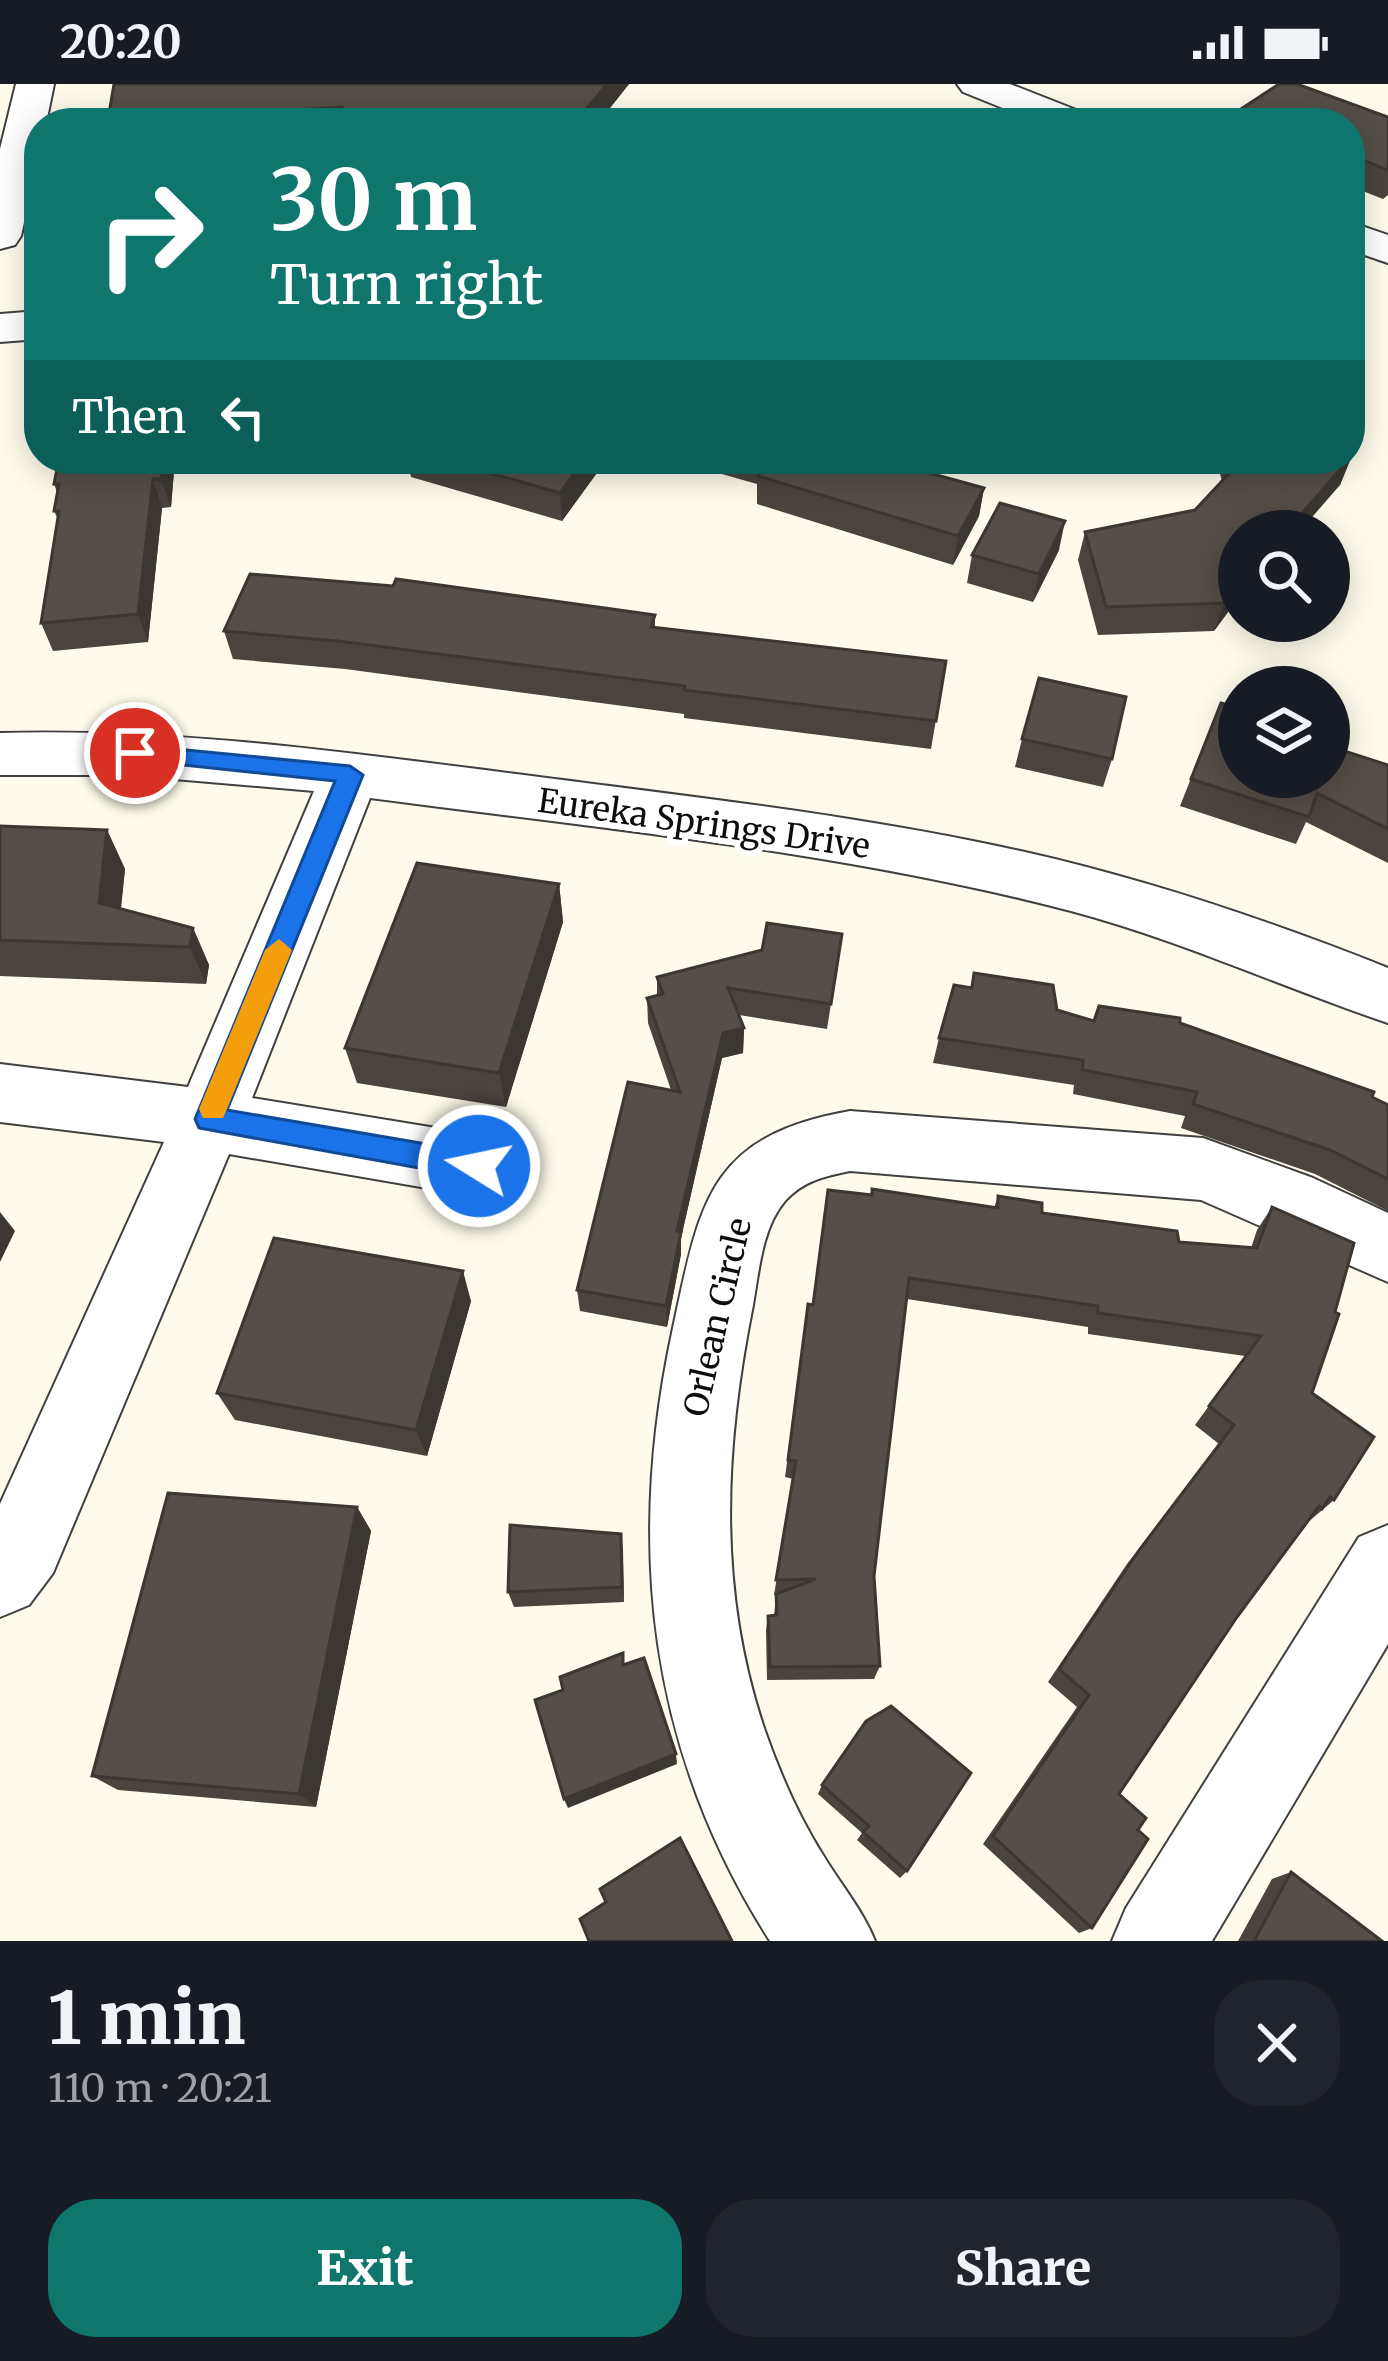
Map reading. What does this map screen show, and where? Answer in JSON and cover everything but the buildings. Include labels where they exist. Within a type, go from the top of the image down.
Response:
[{"type":"street","points":[[976,84],[1037,108]]},
{"type":"street","points":[[0,236],[24,129]]},
{"type":"street","name":"Eureka Springs Drive","points":[[0,754],[173,754],[938,857],[1118,899],[1215,929],[1388,996]]},
{"type":"street","points":[[0,1576],[24,1544],[209,1119],[350,775]]},
{"type":"street","points":[[0,1093],[209,1119],[479,1166]]},
{"type":"street","name":"Orlean Circle","points":[[828,1941],[796,1904],[765,1844],[703,1674],[690,1611],[686,1551],[692,1409],[734,1221],[752,1186],[777,1161],[808,1145],[850,1141],[1147,1161],[1224,1177],[1288,1201],[1388,1250]]},
{"type":"street","points":[[1159,1941],[1388,1565]]},
{"type":"slow traffic","points":[[213,1109],[279,950]]},
{"type":"route","points":[[135,753],[251,761],[350,775],[209,1119],[479,1166]]}]
